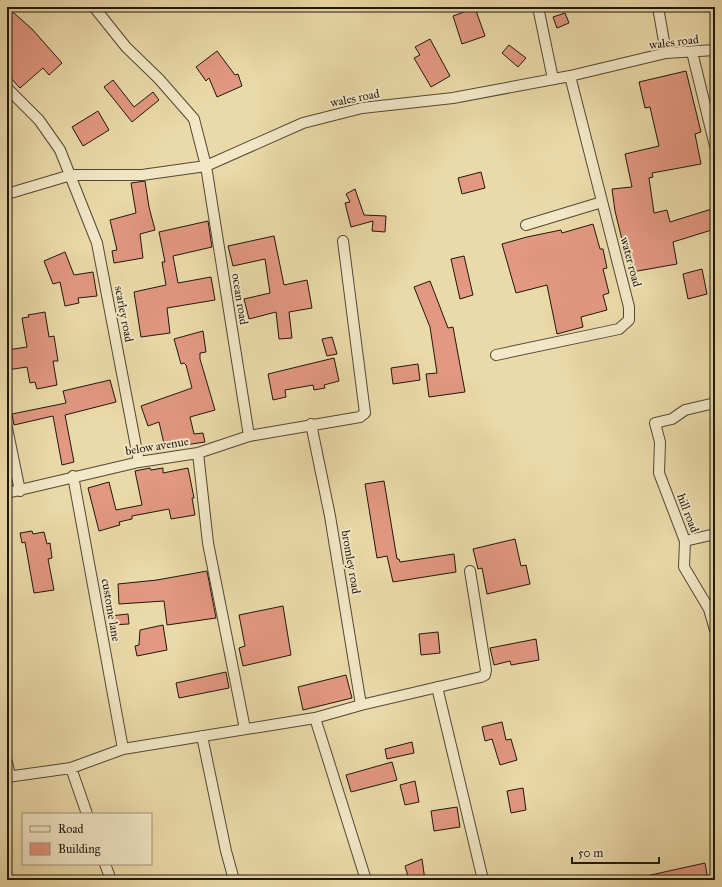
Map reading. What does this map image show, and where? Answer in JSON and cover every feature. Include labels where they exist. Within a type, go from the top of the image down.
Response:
[{"type":"street","name":"ocean road","points":[[94,7],[126,47],[159,79],[194,119],[206,166],[249,436]]},
{"type":"street","points":[[538,7],[553,79]]},
{"type":"street","points":[[658,7],[666,54]]},
{"type":"street","name":"wales road","points":[[7,194],[71,175],[142,175],[206,166],[303,123],[362,108],[453,98],[570,76],[666,54],[715,50]]},
{"type":"street","points":[[692,52],[715,146]]},
{"type":"street","name":"water road","points":[[496,355],[619,329],[629,320],[629,307],[570,76]]},
{"type":"street","name":"scarley road","points":[[7,88],[39,120],[60,150],[71,175],[96,243],[139,462]]},
{"type":"street","points":[[526,225],[602,202]]},
{"type":"street","name":"below avenue","points":[[7,493],[20,491],[73,476],[139,462],[198,453],[249,436],[360,416],[365,413],[343,242]]},
{"type":"street","name":"hill road","points":[[715,403],[685,410],[672,419],[655,423],[660,442],[658,473],[685,541],[684,567],[709,609],[715,630]]},
{"type":"street","name":"bromley road","points":[[311,424],[330,516],[361,705]]},
{"type":"street","points":[[7,428],[20,491]]},
{"type":"street","points":[[198,453],[208,543],[245,729]]},
{"type":"street","name":"custome lane","points":[[73,476],[123,749]]},
{"type":"street","points":[[685,541],[715,534]]},
{"type":"street","points":[[7,762],[8,776],[71,768],[123,749],[315,718],[361,705],[481,677],[485,675],[470,571]]},
{"type":"street","points":[[437,687],[483,880]]},
{"type":"street","points":[[315,718],[366,880]]},
{"type":"street","points":[[202,736],[226,851],[234,880]]},
{"type":"street","points":[[71,768],[87,813]]},
{"type":"street","points":[[105,865],[111,880]]},
{"type":"building","points":[[7,7],[32,29],[62,63],[49,75],[43,68],[20,88],[7,74],[7,29],[11,24],[7,21]]},
{"type":"building","points":[[475,8],[485,36],[462,44],[453,16]]},
{"type":"building","points":[[565,13],[569,23],[557,28],[553,17]]},
{"type":"building","points":[[430,39],[450,76],[431,87],[414,58],[420,55],[415,47]]},
{"type":"building","points":[[509,45],[526,58],[518,67],[502,53]]},
{"type":"building","points":[[217,51],[235,75],[238,74],[242,86],[217,97],[209,78],[206,81],[196,67]]},
{"type":"building","points":[[686,71],[701,132],[695,134],[701,164],[652,173],[653,177],[649,178],[654,213],[667,210],[670,222],[715,208],[715,229],[673,242],[677,264],[632,272],[628,247],[624,248],[615,211],[612,189],[632,187],[625,154],[659,146],[650,107],[645,108],[639,82]]},
{"type":"building","points":[[113,80],[134,107],[153,92],[159,100],[132,122],[104,87]]},
{"type":"building","points":[[98,111],[109,130],[83,146],[72,127]]},
{"type":"building","points":[[481,172],[485,188],[462,194],[458,178]]},
{"type":"building","points":[[145,181],[149,207],[155,230],[140,234],[143,258],[114,263],[112,251],[117,250],[110,220],[136,213],[131,183]]},
{"type":"building","points":[[355,189],[364,215],[386,216],[385,232],[372,231],[373,221],[351,227],[345,203],[350,202],[346,194]]},
{"type":"building","points":[[208,221],[212,247],[173,256],[178,283],[211,277],[215,300],[167,308],[170,333],[141,337],[134,292],[166,285],[162,262],[165,262],[159,232]]},
{"type":"building","points":[[593,224],[600,249],[603,249],[607,268],[603,269],[609,293],[603,295],[607,310],[581,317],[583,327],[557,334],[547,285],[516,293],[502,244],[561,230],[562,233]]},
{"type":"building","points":[[274,236],[284,285],[307,280],[312,308],[289,312],[292,338],[279,339],[276,312],[249,319],[244,299],[270,293],[265,259],[233,266],[228,246]]},
{"type":"building","points":[[65,252],[74,275],[93,272],[97,296],[78,298],[79,303],[65,306],[60,282],[53,284],[44,261]]},
{"type":"building","points":[[464,256],[473,295],[460,299],[451,259]]},
{"type":"building","points":[[702,269],[707,294],[688,299],[683,274]]},
{"type":"building","points":[[430,281],[448,328],[453,327],[465,392],[429,397],[426,374],[437,373],[430,327],[414,287]]},
{"type":"building","points":[[45,312],[49,337],[54,336],[58,361],[53,361],[57,385],[37,389],[35,382],[30,383],[27,367],[7,370],[7,350],[27,347],[22,318],[29,317],[28,315]]},
{"type":"building","points":[[203,331],[206,352],[200,353],[200,359],[215,410],[190,417],[194,434],[203,433],[205,442],[165,448],[159,422],[148,426],[141,406],[192,388],[186,365],[184,363],[181,364],[174,339]]},
{"type":"building","points":[[332,337],[337,354],[327,356],[322,339]]},
{"type":"building","points":[[334,358],[339,381],[324,385],[325,388],[314,390],[313,385],[285,390],[286,397],[273,400],[268,374]]},
{"type":"building","points":[[418,364],[420,380],[393,384],[391,368]]},
{"type":"building","points":[[110,380],[116,402],[65,415],[74,462],[62,465],[53,416],[14,425],[12,414],[66,403],[63,391]]},
{"type":"building","points":[[150,468],[151,470],[163,468],[163,473],[188,468],[194,498],[192,498],[195,515],[171,519],[169,509],[132,516],[132,519],[119,522],[120,525],[99,531],[88,488],[109,482],[116,510],[142,505],[135,471]]},
{"type":"building","points":[[384,481],[397,559],[399,559],[400,562],[454,554],[456,572],[393,582],[387,556],[377,558],[365,484]]},
{"type":"building","points":[[32,531],[33,534],[44,532],[47,544],[50,543],[52,558],[48,559],[54,590],[34,593],[25,542],[22,543],[20,533]]},
{"type":"building","points":[[515,539],[521,566],[526,565],[530,584],[487,594],[482,568],[478,569],[473,549]]},
{"type":"building","points":[[207,571],[216,618],[167,625],[164,601],[119,604],[118,584],[157,580]]},
{"type":"building","points":[[283,606],[291,655],[243,666],[239,648],[245,646],[239,615]]},
{"type":"building","points":[[128,614],[129,624],[111,625],[110,616]]},
{"type":"building","points":[[163,625],[167,650],[137,656],[135,646],[139,645],[140,630]]},
{"type":"building","points":[[438,632],[440,653],[421,655],[419,634]]},
{"type":"building","points":[[536,639],[539,660],[511,665],[510,661],[494,665],[490,648]]},
{"type":"building","points":[[226,672],[229,688],[179,698],[176,683]]},
{"type":"building","points":[[346,675],[352,698],[303,710],[298,687]]},
{"type":"building","points":[[502,722],[506,740],[511,739],[517,760],[500,765],[492,739],[485,741],[482,727]]},
{"type":"building","points":[[412,742],[414,753],[387,759],[385,749]]},
{"type":"building","points":[[392,762],[397,780],[351,792],[346,775]]},
{"type":"building","points":[[415,781],[419,802],[405,805],[400,785]]},
{"type":"building","points":[[523,788],[526,810],[511,813],[507,791]]},
{"type":"building","points":[[457,807],[460,827],[434,831],[431,811]]},
{"type":"building","points":[[422,859],[425,880],[409,880],[405,866]]},
{"type":"building","points":[[705,863],[708,880],[646,880],[646,876]]}]
